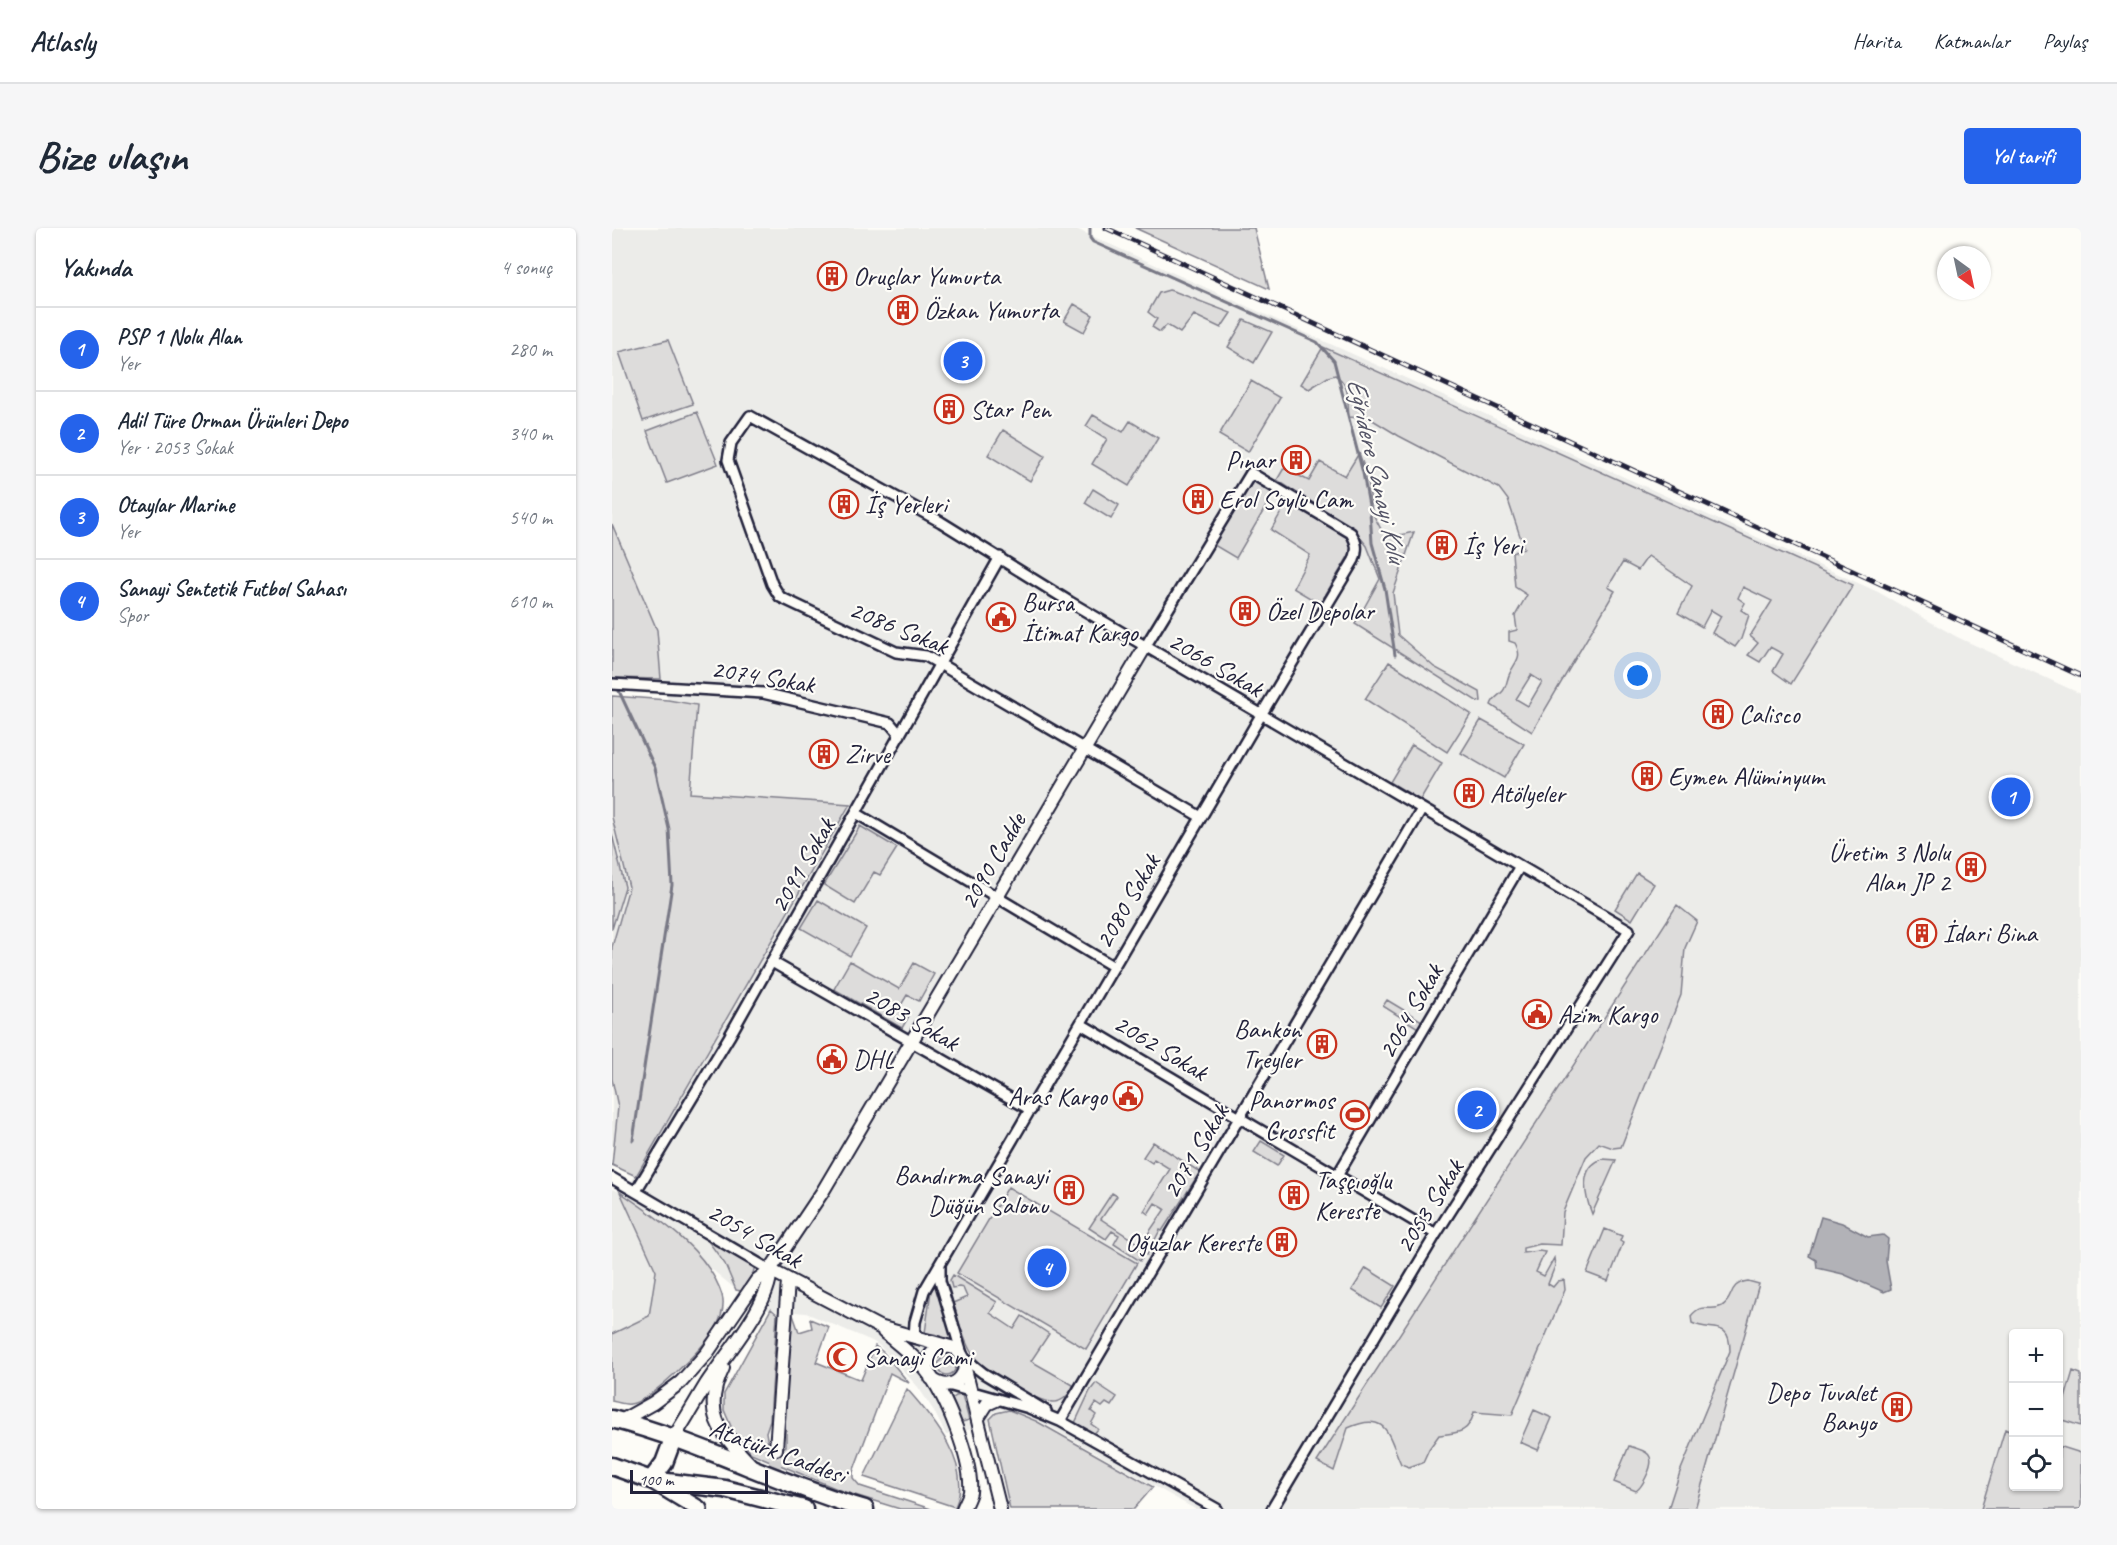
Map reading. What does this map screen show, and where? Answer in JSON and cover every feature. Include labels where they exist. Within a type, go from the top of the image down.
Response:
[{"type":"highway","name":"Atatürk Caddesi","points":[[615,1423],[673,1438],[828,1498],[865,1509]]},
{"type":"highway","points":[[651,1480],[664,1463],[673,1438]]},
{"type":"highway","name":"Atatürk Caddesi","points":[[612,1466],[651,1480],[725,1489],[804,1509]]},
{"type":"main road","points":[[651,1480],[699,1509]]},
{"type":"street","name":"2066 Sokak","points":[[750,416],[941,522],[1070,602],[1629,930]]},
{"type":"street","name":"2086 Sokak","points":[[750,416],[731,443],[728,460],[777,594],[788,602],[896,652],[920,654],[940,664],[1202,817]]},
{"type":"street","name":"2080 Sokak","points":[[914,1338],[915,1322],[924,1291],[1354,560],[1357,551],[1356,542],[1351,533],[1251,473]]},
{"type":"street","name":"2090 Cadde","points":[[615,1423],[653,1403],[681,1382],[707,1353],[757,1280],[770,1270],[822,1191],[1145,646],[1251,473]]},
{"type":"street","name":"2091 Sokak","points":[[636,1191],[729,1037],[1000,557]]},
{"type":"street","name":"2074 Sokak","points":[[612,684],[694,687],[777,695],[890,723],[900,735]]},
{"type":"street","name":"2071 Sokak","points":[[1060,1421],[1422,809]]},
{"type":"street","points":[[856,813],[1114,967]]},
{"type":"street","name":"2064 Sokak","points":[[1337,1176],[1520,866]]},
{"type":"street","name":"2053 Sokak","points":[[1272,1509],[1436,1234],[1629,930]]},
{"type":"street","name":"2083 Sokak","points":[[772,962],[1030,1110]]},
{"type":"street","name":"2062 Sokak","points":[[1081,1024],[1436,1234]]},
{"type":"street","name":"2054 Sokak","points":[[612,1178],[788,1281],[879,1327],[954,1348],[964,1361],[1035,1403],[1060,1421],[1217,1509]]},
{"type":"street","points":[[939,1265],[940,1281],[964,1361],[1000,1509]]},
{"type":"street","name":"2090 Cadde","points":[[736,1341],[769,1286],[770,1270]]},
{"type":"street","points":[[776,1449],[788,1281]]},
{"type":"street","points":[[735,1313],[741,1320],[750,1319]]},
{"type":"street","name":"2054 Sokak","points":[[879,1327],[914,1357],[935,1382],[1029,1408],[1060,1421]]},
{"type":"street","points":[[914,1338],[914,1357]]},
{"type":"street","points":[[673,1438],[736,1341]]},
{"type":"street","points":[[736,1341],[717,1383],[713,1399],[715,1417],[724,1437],[755,1470]]},
{"type":"street","points":[[948,1346],[935,1350],[931,1354],[928,1359],[929,1375],[947,1405],[957,1429],[967,1468],[970,1492],[963,1509]]},
{"type":"street","points":[[948,1385],[959,1380],[964,1361]]},
{"type":"street","points":[[978,1418],[987,1404],[996,1400]]},
{"type":"shaded area","points":[[612,228],[1074,228],[1878,592],[1957,637],[2081,694],[2081,1509],[1195,1509],[1036,1419],[1010,1409],[996,1411],[990,1416],[989,1425],[946,1435],[918,1387],[880,1346],[806,1313],[768,1310],[740,1293],[709,1267],[671,1228],[621,1194],[656,1271],[649,1316],[612,1334],[612,1189],[620,1192],[636,1176],[850,805],[690,793],[697,706],[668,700],[661,679],[657,630],[612,524]]},
{"type":"shaded area","points":[[1135,228],[1254,228],[1269,289]]},
{"type":"shaded area","points":[[1169,290],[1231,313],[1221,328],[1194,315],[1180,333],[1167,325],[1160,332],[1152,327],[1157,319],[1148,312],[1159,293]]},
{"type":"shaded area","points":[[1074,304],[1093,315],[1084,332],[1064,321]]},
{"type":"shaded area","points":[[1244,320],[1272,332],[1254,363],[1228,347]]},
{"type":"shaded area","points":[[668,340],[693,404],[643,421],[619,352]]},
{"type":"shaded area","points":[[1323,347],[1853,585],[1791,684],[1773,671],[1783,654],[1770,647],[1760,662],[1748,655],[1758,643],[1750,636],[1772,601],[1743,587],[1738,598],[1745,603],[1741,610],[1749,615],[1741,639],[1735,647],[1712,633],[1721,616],[1711,610],[1702,627],[1678,613],[1692,586],[1648,556],[1638,570],[1623,562],[1608,587],[1615,591],[1532,732],[1491,705],[1504,689],[1518,659],[1515,643],[1509,641],[1509,632],[1517,630],[1515,616],[1527,595],[1515,587],[1512,553],[1524,548],[1508,500],[1499,488],[1371,419],[1349,417],[1346,388],[1335,375],[1309,389],[1301,384]],"holes":[[[1531,675],[1542,682],[1528,706],[1516,699]]]},
{"type":"shaded area","points":[[1251,381],[1280,398],[1248,452],[1219,435]]},
{"type":"shaded area","points":[[697,412],[718,464],[667,483],[647,431]]},
{"type":"shaded area","points":[[1093,415],[1123,432],[1130,421],[1158,438],[1129,486],[1092,464],[1107,439],[1086,426]]},
{"type":"shaded area","points":[[1003,430],[1045,456],[1030,481],[988,455]]},
{"type":"shaded area","points":[[1359,453],[1368,478],[1372,512],[1383,533],[1390,537],[1414,532],[1393,593],[1398,635],[1434,667],[1480,692],[1481,701],[1478,702],[1355,624],[1380,579],[1367,546],[1355,531],[1277,480],[1284,468],[1309,481],[1320,462],[1345,476]]},
{"type":"shaded area","points":[[1253,478],[1275,491],[1236,558],[1214,545]]},
{"type":"shaded area","points":[[1093,489],[1119,505],[1111,519],[1085,503]]},
{"type":"shaded area","points":[[1287,502],[1346,536],[1352,550],[1320,604],[1293,588],[1310,555],[1271,530]]},
{"type":"shaded area","points":[[612,524],[657,630],[661,679],[612,678]]},
{"type":"shaded area","points":[[1389,662],[1471,714],[1447,752],[1365,699]]},
{"type":"shaded area","points":[[612,696],[668,700],[697,705],[690,793],[850,804],[636,1176],[612,1165],[618,1107],[612,1079],[612,947],[629,887],[612,817]]},
{"type":"shaded area","points":[[1481,720],[1524,744],[1504,778],[1461,753]]},
{"type":"shaded area","points":[[1412,745],[1442,763],[1420,800],[1390,782]]},
{"type":"shaded area","points":[[612,817],[629,887],[612,947]]},
{"type":"shaded area","points":[[860,826],[897,848],[880,875],[874,872],[855,904],[824,885]]},
{"type":"shaded area","points":[[612,834],[625,887],[612,929]]},
{"type":"shaded area","points":[[1637,873],[1654,884],[1632,920],[1615,909]]},
{"type":"shaded area","points":[[818,900],[866,928],[850,956],[801,928]]},
{"type":"shaded area","points":[[1677,905],[1697,921],[1685,948],[1681,995],[1621,1147],[1613,1148],[1599,1143],[1586,1157],[1563,1212],[1561,1245],[1540,1244],[1523,1248],[1523,1253],[1545,1252],[1536,1272],[1544,1276],[1554,1258],[1555,1266],[1548,1284],[1553,1287],[1558,1281],[1564,1280],[1565,1290],[1512,1415],[1474,1412],[1466,1428],[1462,1431],[1439,1435],[1423,1462],[1409,1467],[1401,1464],[1385,1429],[1371,1422],[1361,1423],[1348,1428],[1334,1471],[1317,1462]]},
{"type":"shaded area","points":[[850,961],[899,989],[914,963],[934,974],[919,1001],[907,995],[898,1010],[909,1016],[902,1028],[834,989]]},
{"type":"shaded area","points":[[1387,1000],[1422,1021],[1418,1028],[1383,1006]]},
{"type":"shaded area","points":[[612,1079],[618,1107],[612,1159]]},
{"type":"shaded area","points":[[1261,1141],[1284,1155],[1277,1166],[1254,1152]]},
{"type":"shaded area","points":[[1153,1142],[1200,1172],[1162,1231],[1160,1230],[1147,1255],[1141,1244],[1165,1209],[1155,1203],[1148,1214],[1144,1211],[1170,1169],[1154,1159],[1152,1163],[1143,1157]]},
{"type":"shaded area","points":[[1602,1159],[1616,1160],[1592,1214],[1587,1199],[1586,1176],[1594,1163]]},
{"type":"shaded area","points":[[1008,1187],[1137,1263],[1086,1349],[957,1273]]},
{"type":"shaded area","points":[[620,1192],[665,1224],[693,1249],[715,1279],[723,1304],[721,1317],[715,1329],[689,1360],[650,1394],[639,1401],[628,1404],[612,1401],[612,1334],[649,1316],[656,1271]]},
{"type":"shaded area","points":[[1112,1193],[1117,1196],[1101,1219],[1137,1243],[1142,1258],[1140,1261],[1114,1244],[1119,1235],[1112,1231],[1106,1239],[1089,1228]]},
{"type":"shaded area","points":[[1821,1217],[1842,1223],[1868,1237],[1883,1235],[1888,1239],[1886,1261],[1891,1289],[1884,1292],[1843,1274],[1817,1268],[1816,1260],[1809,1256]]},
{"type":"shaded area","points":[[1605,1229],[1622,1236],[1620,1241],[1623,1243],[1608,1281],[1587,1273]]},
{"type":"shaded area","points":[[711,1240],[755,1266],[741,1291],[736,1290],[725,1264],[708,1241]]},
{"type":"shaded area","points":[[1366,1268],[1395,1286],[1381,1308],[1352,1290]]},
{"type":"shaded area","points":[[953,1275],[997,1302],[990,1313],[1014,1329],[1022,1316],[1049,1334],[1031,1361],[1073,1385],[1072,1390],[1066,1396],[1053,1402],[1034,1397],[987,1369],[973,1355],[961,1330],[953,1303],[967,1297],[963,1288],[952,1288],[950,1280]]},
{"type":"shaded area","points":[[1748,1281],[1759,1284],[1695,1509],[1668,1509],[1680,1472],[1730,1351],[1727,1334],[1723,1330],[1692,1323],[1691,1316],[1699,1309],[1722,1306],[1737,1285]]},
{"type":"shaded area","points":[[937,1282],[952,1340],[925,1333],[931,1291]]},
{"type":"shaded area","points":[[771,1309],[777,1314],[770,1420],[766,1432],[769,1450],[778,1451],[786,1446],[786,1430],[782,1421],[790,1311],[799,1332],[812,1328],[810,1319],[829,1327],[816,1362],[861,1380],[875,1346],[883,1352],[909,1383],[890,1373],[853,1472],[853,1478],[860,1486],[931,1509],[900,1509],[842,1491],[751,1453],[733,1431],[724,1410],[724,1394]]},
{"type":"shaded area","points":[[947,1357],[953,1360],[956,1366],[953,1372],[947,1375],[941,1372],[938,1366],[941,1360]]},
{"type":"shaded area","points":[[2073,1371],[2081,1374],[2081,1426],[2063,1420],[2063,1405]]},
{"type":"shaded area","points":[[1096,1383],[1117,1397],[1111,1406],[1106,1403],[1102,1407],[1096,1403],[1091,1411],[1096,1415],[1091,1424],[1098,1429],[1093,1435],[1075,1423]]},
{"type":"shaded area","points":[[907,1389],[928,1413],[948,1443],[955,1459],[959,1475],[959,1491],[955,1507],[864,1477]]},
{"type":"shaded area","points":[[962,1395],[969,1420],[962,1422],[952,1399]]},
{"type":"shaded area","points":[[1009,1410],[1036,1421],[1153,1487],[1134,1509],[1010,1509],[990,1419],[996,1413]]},
{"type":"shaded area","points":[[1534,1410],[1552,1418],[1538,1450],[1520,1442]]},
{"type":"shaded area","points":[[2005,1429],[2009,1431],[2009,1491],[2063,1491],[2063,1447],[2081,1453],[2081,1509],[1981,1509]]},
{"type":"shaded area","points":[[1629,1446],[1648,1454],[1651,1462],[1647,1475],[1636,1491],[1614,1482]]},
{"type":"waterway","name":"Eğridere Sanayi Kolu","points":[[1090,228],[1090,238],[1093,242],[1317,342],[1334,361],[1363,473],[1370,511],[1372,543],[1385,589],[1395,655]]},
{"type":"waterway","points":[[619,691],[655,768],[669,829],[672,885],[633,1140]]},
{"type":"tunnel","points":[[772,1507],[776,1449]]},
{"type":"railway","points":[[1106,228],[2081,676]]},
{"type":"place","name":"Oruçlar Yumurta","points":[[832,276]]},
{"type":"place","name":"Özkan Yumurta","points":[[903,310]]},
{"type":"place","name":"Otaylar Marine","points":[[963,361]]},
{"type":"place","name":"Star Pen","points":[[949,409]]},
{"type":"place","name":"Pınar","points":[[1296,460]]},
{"type":"place","name":"Erol Soylu Cam","points":[[1198,499]]},
{"type":"place","name":"İş Yerleri","points":[[844,504]]},
{"type":"place","name":"İş Yeri","points":[[1442,545]]},
{"type":"place","name":"Özel Depolar","points":[[1245,611]]},
{"type":"place","name":"Bursa İtimat Kargo","points":[[1001,617]]},
{"type":"place","name":"Calisco","points":[[1718,714]]},
{"type":"place","name":"Zirve","points":[[824,754]]},
{"type":"place","name":"Eymen Alüminyum","points":[[1647,776]]},
{"type":"place","name":"Atölyeler","points":[[1469,793]]},
{"type":"place","name":"PSP 1 Nolu Alan","points":[[2011,797]]},
{"type":"place","name":"Üretim 3 Nolu Alan JP 2","points":[[1971,867]]},
{"type":"place","name":"İdari Bina","points":[[1922,933]]},
{"type":"place","name":"Azim Kargo","points":[[1537,1014]]},
{"type":"place","name":"Bankon Treyler","points":[[1322,1044]]},
{"type":"place","name":"DHL","points":[[832,1059]]},
{"type":"place","name":"Aras Kargo","points":[[1128,1096]]},
{"type":"place","name":"Adil Türe Orman Ürünleri Depo","points":[[1477,1110]]},
{"type":"place","name":"Panormos Crossfit","points":[[1355,1115]]},
{"type":"place","name":"Bandırma Sanayi Düğün Salonu","points":[[1069,1190]]},
{"type":"place","name":"Taşçıoğlu Kereste","points":[[1294,1195]]},
{"type":"place","name":"Oğuzlar Kereste","points":[[1282,1242]]},
{"type":"place","name":"Sanayi Sentetik Futbol Sahası","points":[[1047,1268]]},
{"type":"place","name":"Sanayi Cami","points":[[842,1357]]},
{"type":"place","name":"Depo Tuvalet Banyo","points":[[1897,1407]]}]
